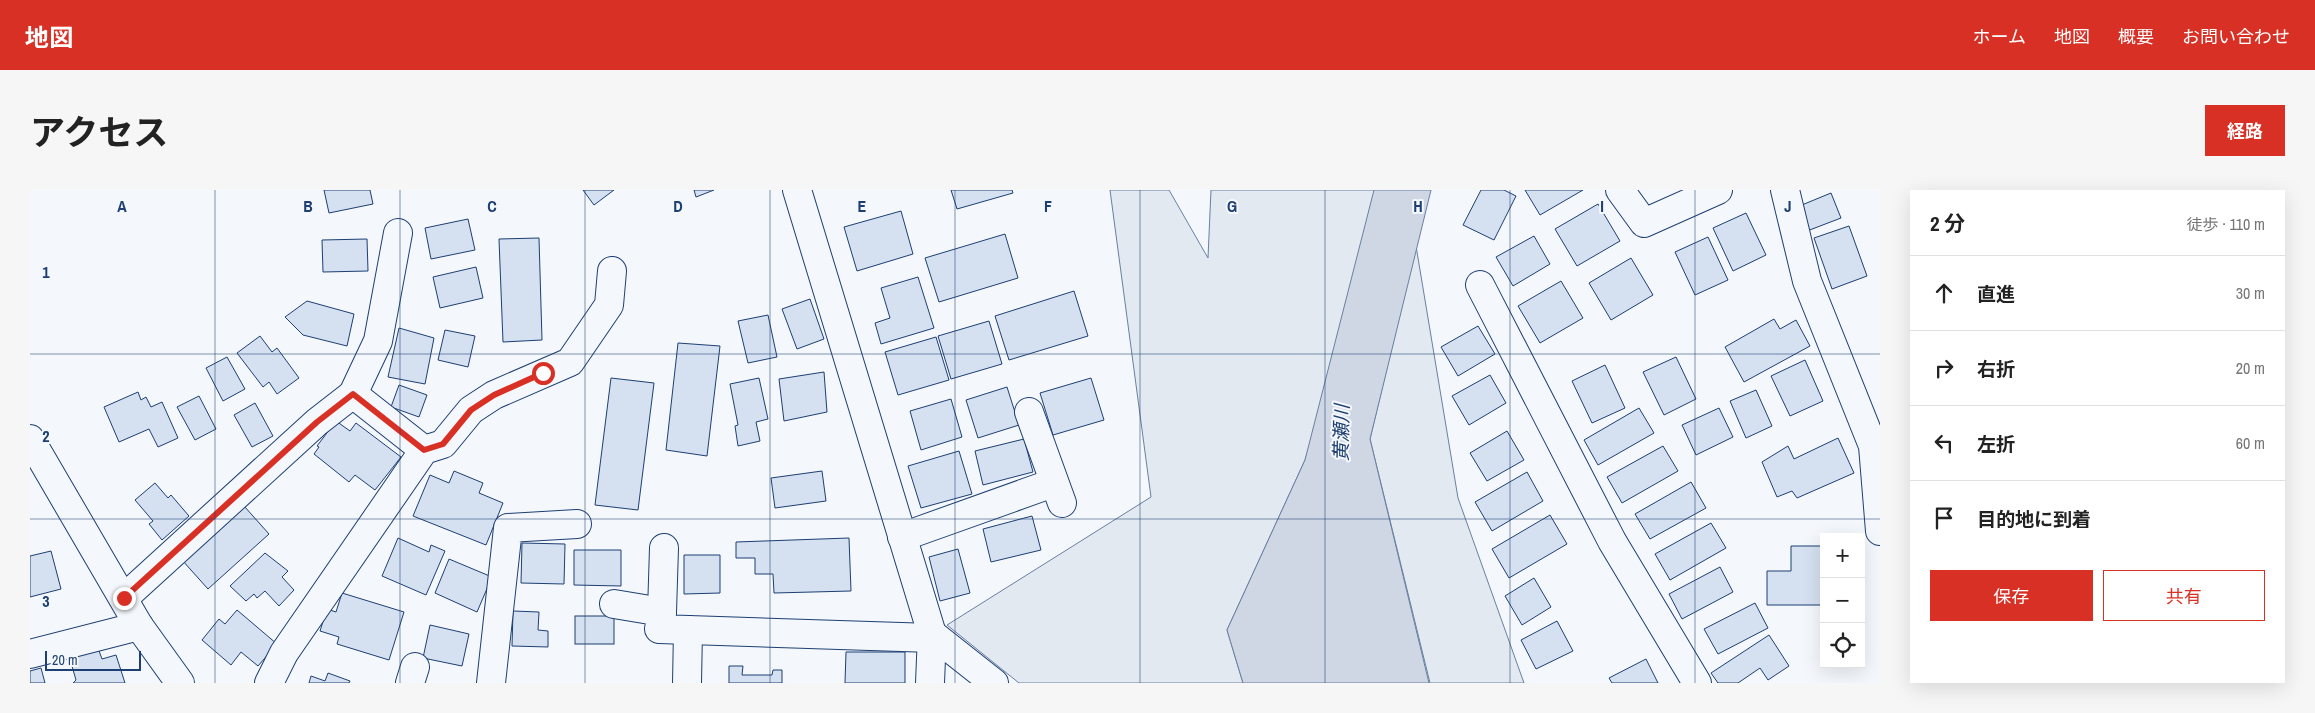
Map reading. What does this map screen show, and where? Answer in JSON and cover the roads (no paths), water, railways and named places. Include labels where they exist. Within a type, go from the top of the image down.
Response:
[{"type":"street","points":[[797,190],[932,636],[930,683]]},
{"type":"street","points":[[1620,190],[1644,224],[1718,190]]},
{"type":"street","points":[[1785,190],[1806,281],[1872,446],[1880,532]]},
{"type":"street","points":[[124,598],[317,422],[353,394],[378,341],[398,232]]},
{"type":"street","points":[[269,683],[284,653],[424,450],[443,444],[471,410],[494,395],[570,362],[609,305],[612,271]]},
{"type":"street","points":[[1480,285],[1612,541],[1697,683]]},
{"type":"street","points":[[353,394],[424,450]]},
{"type":"street","points":[[902,537],[1058,493],[1029,412]]},
{"type":"street","points":[[30,439],[139,626],[180,683]]},
{"type":"street","points":[[491,683],[508,528],[577,524]]},
{"type":"street","points":[[664,548],[662,612],[659,629],[932,636],[994,683]]},
{"type":"street","points":[[614,604],[662,612]]},
{"type":"street","points":[[30,654],[139,626]]},
{"type":"street","points":[[686,683],[688,630]]},
{"type":"water","name":"黄瀬川","points":[[1374,190],[1431,190],[1370,439],[1429,683],[1243,683],[1227,630],[1305,460]]}]
